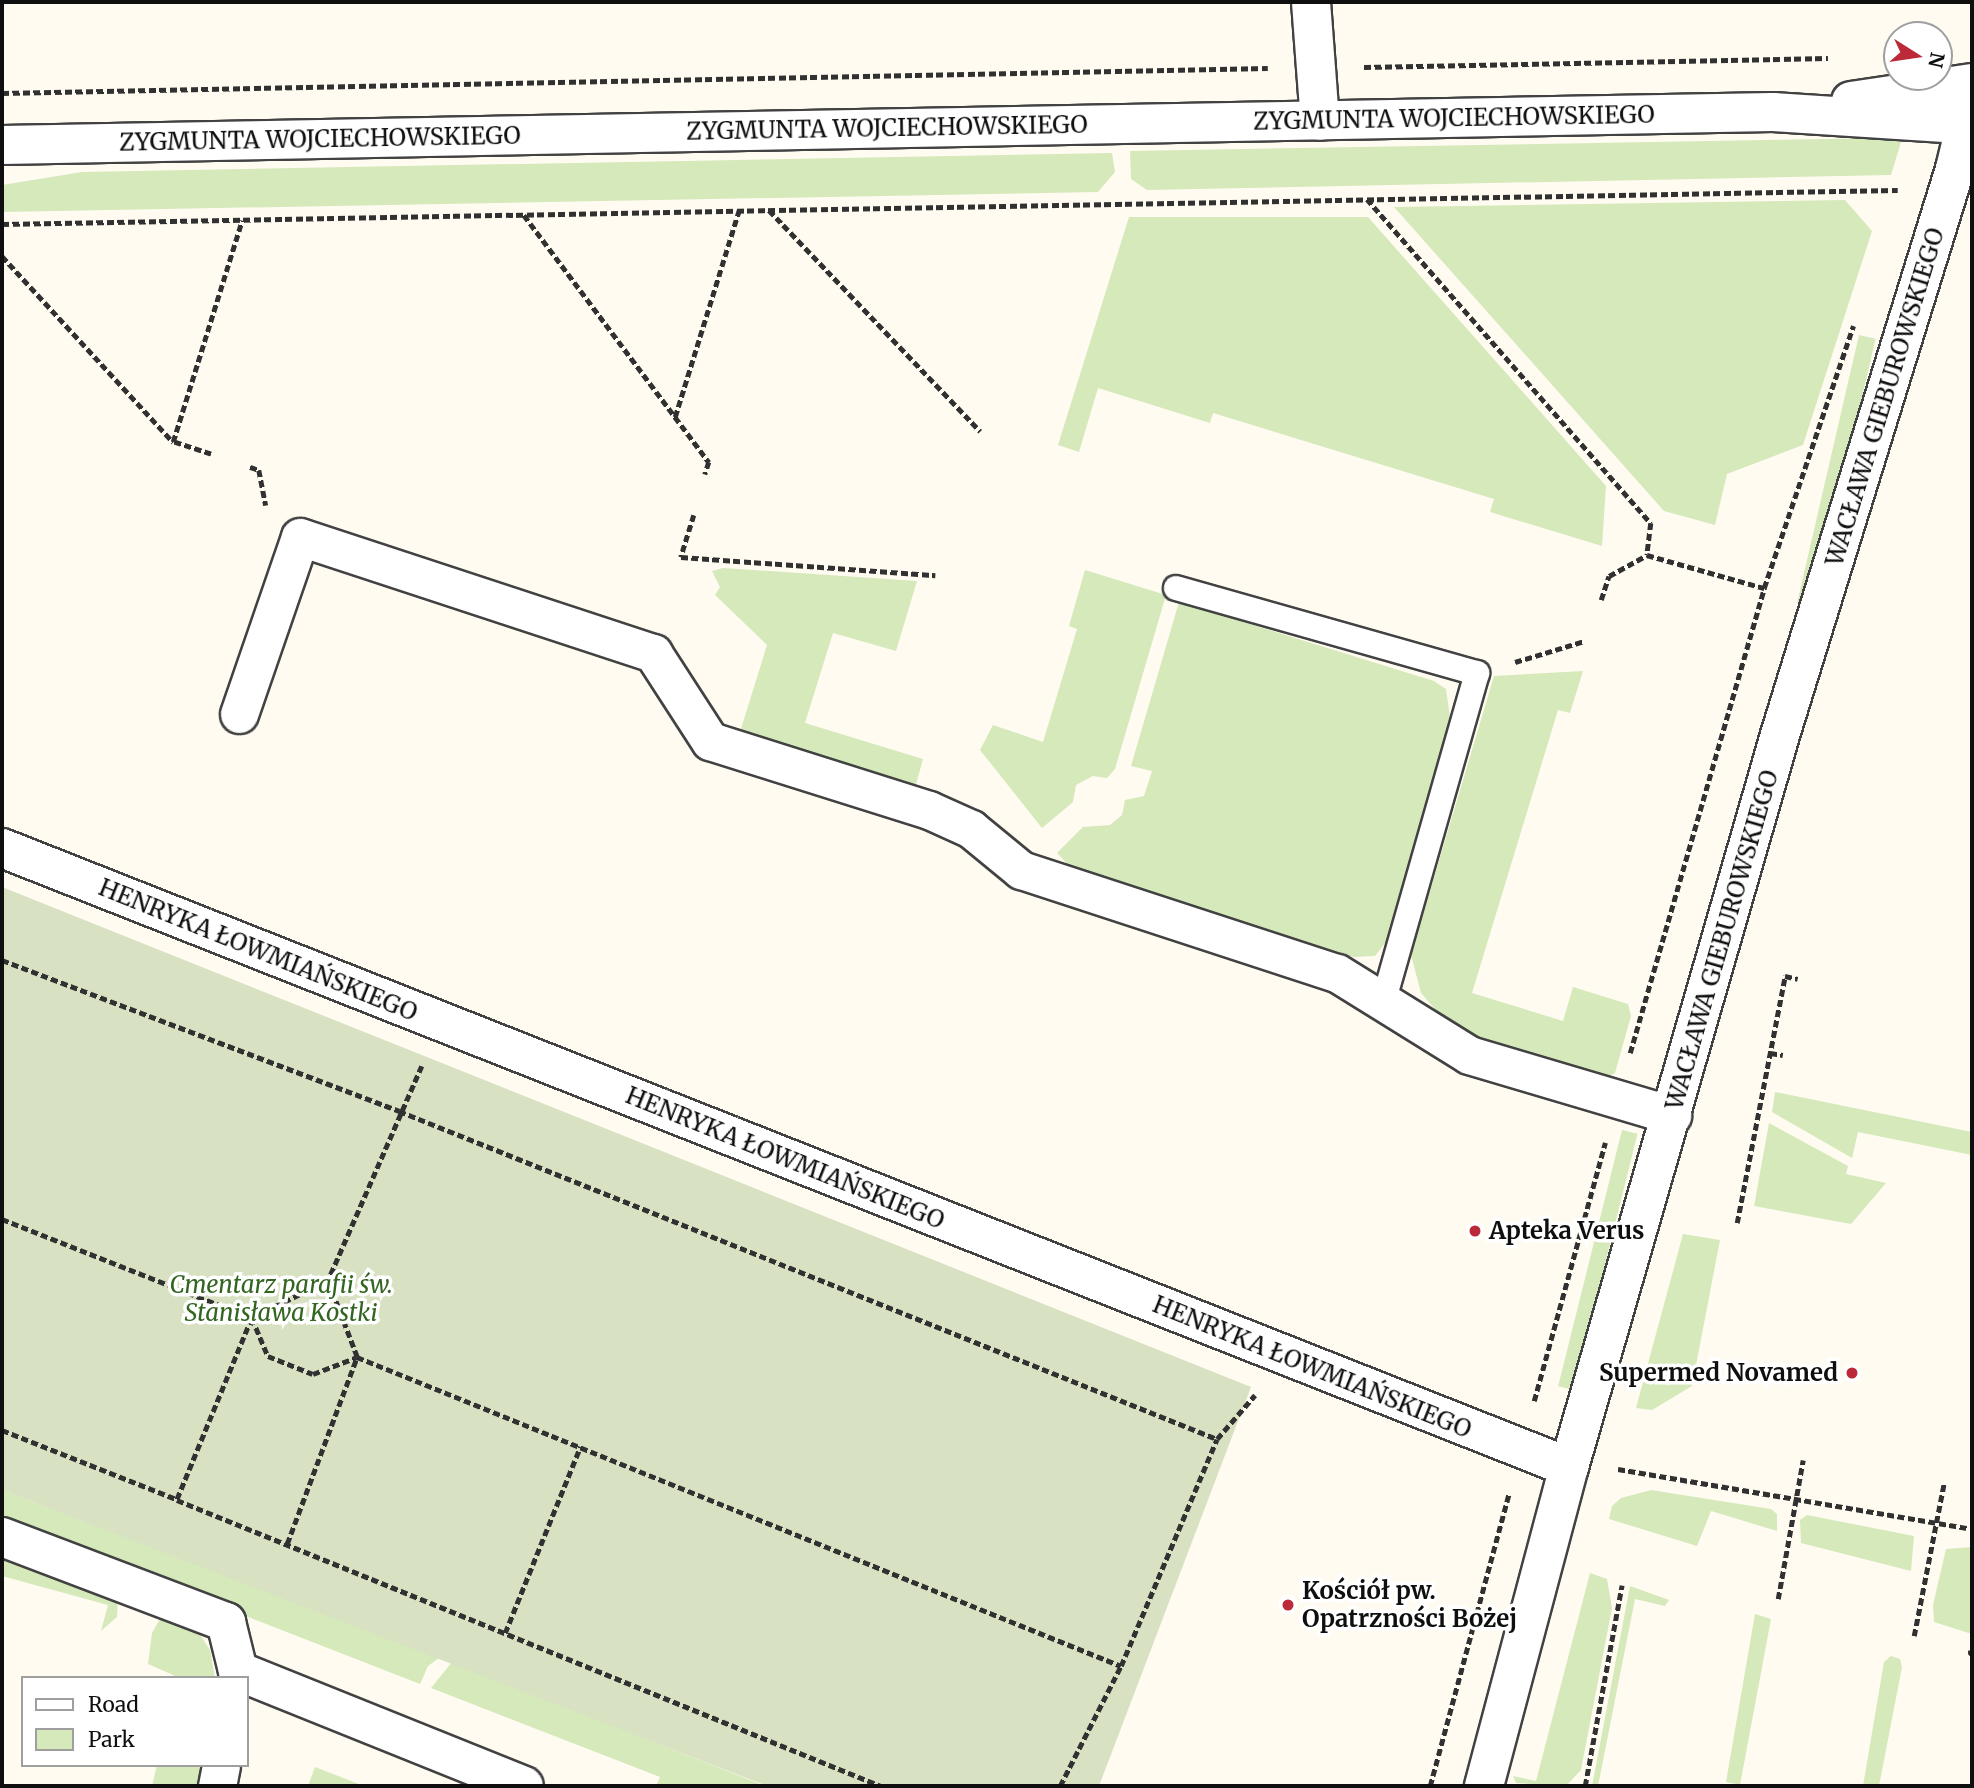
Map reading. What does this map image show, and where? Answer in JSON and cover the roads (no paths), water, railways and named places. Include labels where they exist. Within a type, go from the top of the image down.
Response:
[{"type":"street","points":[[1311,2],[1320,121]]},
{"type":"street","name":"ZYGMUNTA WOJCIECHOWSKIEGO","points":[[1773,112],[1972,83]]},
{"type":"street","name":"ZYGMUNTA WOJCIECHOWSKIEGO","points":[[2,145],[1773,112],[1970,116]]},
{"type":"street","name":"WACŁAWA GIEBUROWSKIEGO","points":[[1484,1786],[1569,1467],[1780,735],[1970,116]]},
{"type":"street","points":[[239,714],[300,537],[653,653],[710,741],[929,810],[971,829],[1021,870],[1337,973],[1469,1055],[1672,1115]]},
{"type":"street","name":"HENRYKA ŁOWMIAŃSKIEGO","points":[[2,848],[1569,1467]]},
{"type":"street","points":[[2,1537],[226,1622],[237,1674]]},
{"type":"street","points":[[248,1678],[524,1786]]},
{"type":"street","points":[[217,1786],[220,1767]]},
{"type":"lane","points":[[1175,588],[1477,673],[1384,1000]]},
{"type":"place","name":"Apteka Verus","points":[[1475,1231]]},
{"type":"place","name":"Supermed Novamed","points":[[1852,1373]]},
{"type":"place","name":"Kościół pw. Opatrzności Bożej","points":[[1288,1605]]},
{"type":"park label","name":"Cmentarz parafii św. Stanisława Kostki","points":[[281,1299]]}]
